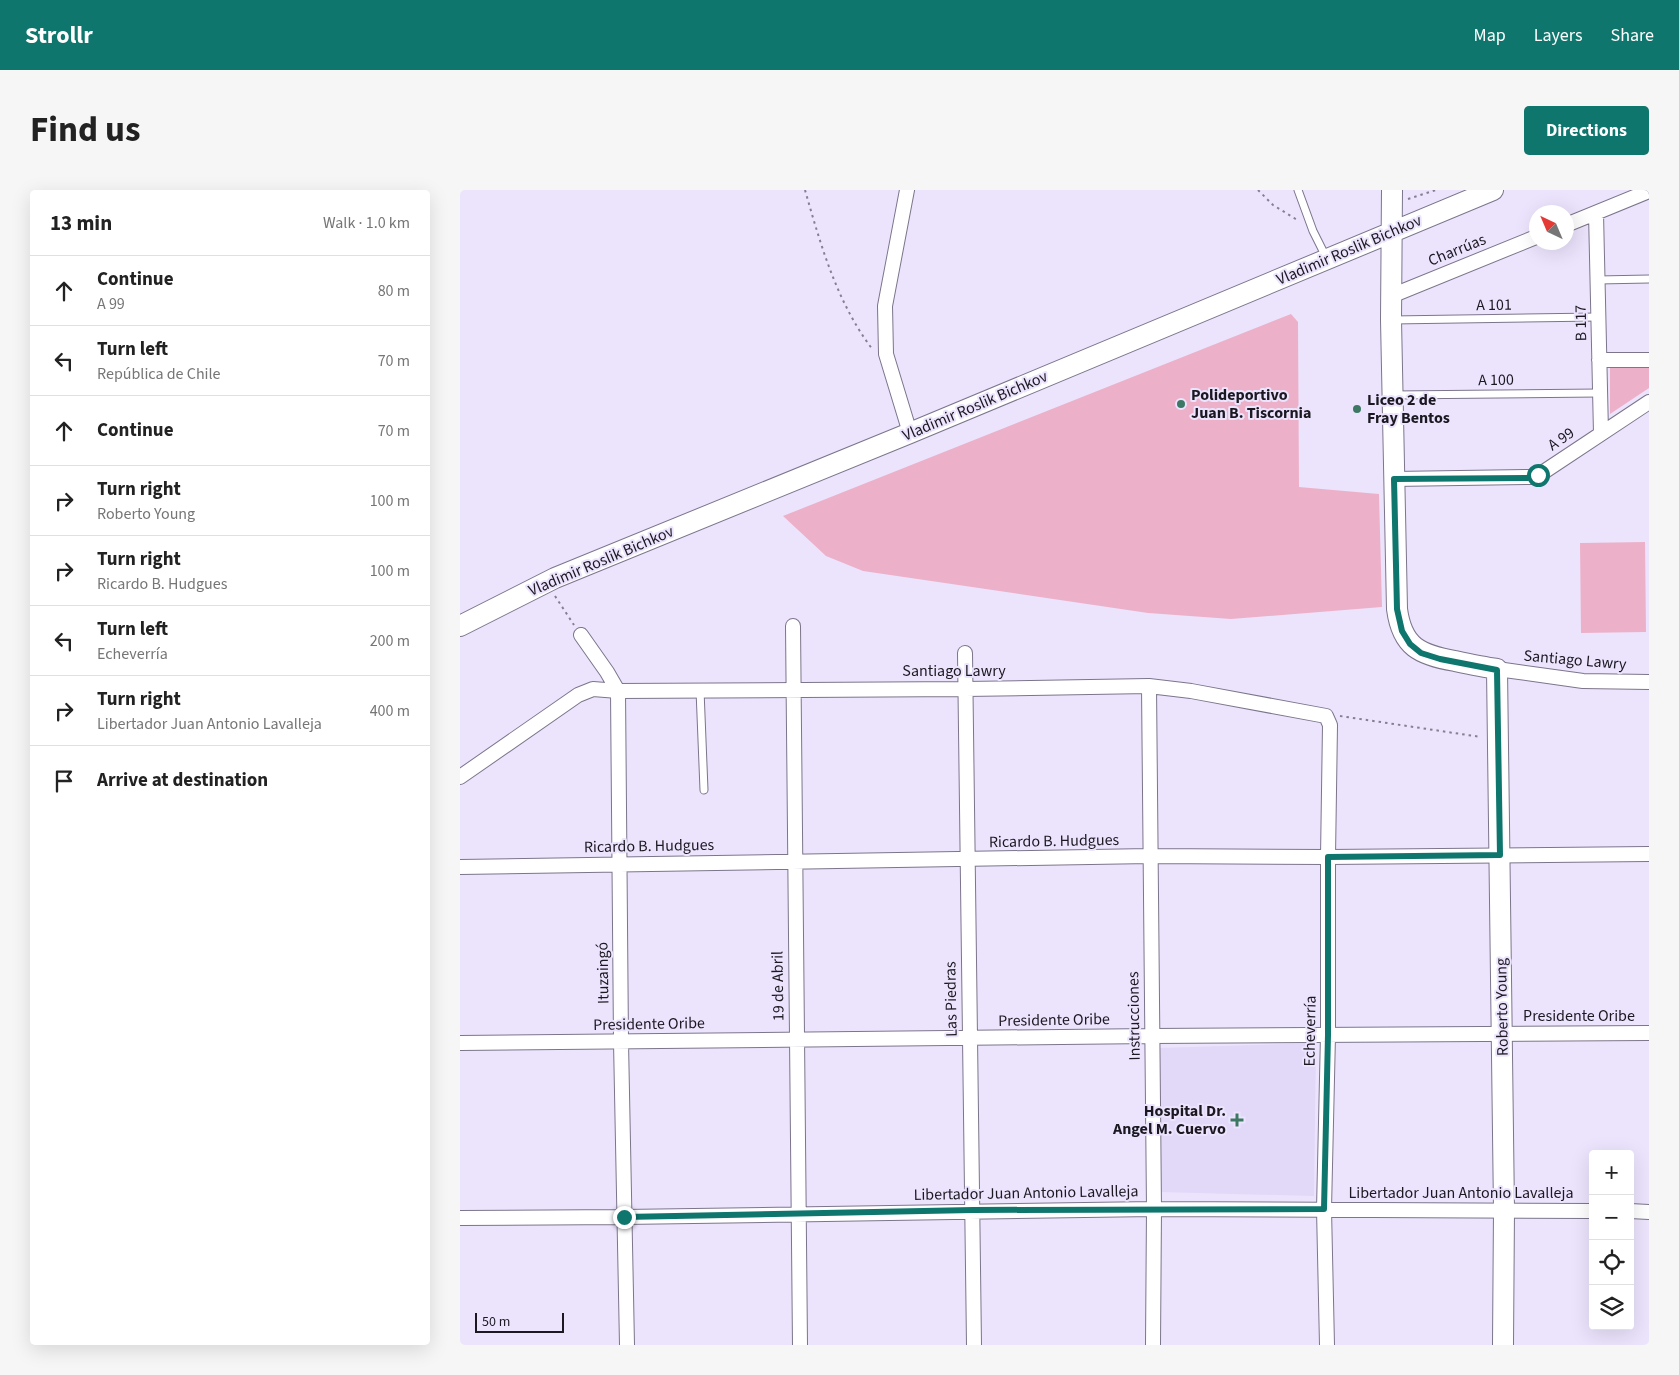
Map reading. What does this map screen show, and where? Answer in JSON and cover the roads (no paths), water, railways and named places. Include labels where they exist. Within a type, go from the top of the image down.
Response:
[{"type":"street","points":[[907,190],[885,306],[886,354],[910,433]]},
{"type":"street","name":"Vladimir Roslik Bichkov","points":[[460,626],[548,582],[1493,190]]},
{"type":"street","points":[[1574,222],[1649,191]]},
{"type":"street","points":[[1391,197],[1391,320],[1397,609],[1402,631],[1410,644],[1421,653],[1440,659],[1497,670]]},
{"type":"street","name":"B 117","points":[[1596,213],[1601,433]]},
{"type":"street","name":"Charrúas","points":[[1391,296],[1529,240]]},
{"type":"street","points":[[1599,360],[1649,360]]},
{"type":"street","name":"A 99","points":[[1394,479],[1532,477],[1545,471],[1649,402]]},
{"type":"street","name":"19 de Abril","points":[[793,626],[800,1345]]},
{"type":"street","points":[[581,635],[618,691]]},
{"type":"street","name":"Las Piedras","points":[[964,653],[974,1345]]},
{"type":"street","name":"Santiago Lawry","points":[[1497,670],[1583,681],[1649,682]]},
{"type":"street","name":"Roberto Young","points":[[1497,670],[1504,1210],[1503,1345]]},
{"type":"street","name":"Santiago Lawry","points":[[460,777],[578,695],[593,689],[618,691],[1149,686],[1191,690],[1314,713],[1323,715],[1328,719]]},
{"type":"street","name":"Instrucciones","points":[[1149,686],[1154,1209],[1153,1345]]},
{"type":"street","name":"Ituzaingó","points":[[618,691],[621,1042],[627,1345]]},
{"type":"street","name":"Echeverría","points":[[1326,1345],[1324,1209],[1328,1035],[1330,724],[1328,719]]},
{"type":"street","name":"Ricardo B. Hudgues","points":[[460,867],[967,861],[1150,856],[1328,857],[1649,854]]},
{"type":"street","name":"Presidente Oribe","points":[[460,1043],[1649,1033]]},
{"type":"street","name":"Libertador Juan Antonio Lavalleja","points":[[460,1218],[624,1217],[973,1210],[1324,1209],[1589,1211]]},
{"type":"street","points":[[1634,1211],[1649,1212]]},
{"type":"lane","points":[[1298,190],[1313,231],[1327,259]]},
{"type":"lane","points":[[1598,280],[1649,279]]},
{"type":"lane","name":"A 101","points":[[1391,320],[1598,317]]},
{"type":"lane","name":"A 100","points":[[1393,395],[1599,393]]},
{"type":"lane","points":[[700,690],[704,790]]},
{"type":"place","name":"Polideportivo Juan B. Tiscornia","points":[[1181,404]]},
{"type":"place","name":"Liceo 2 de Fray Bentos","points":[[1357,409]]},
{"type":"place","name":"Hospital Dr. Angel M. Cuervo","points":[[1237,1120]]}]
